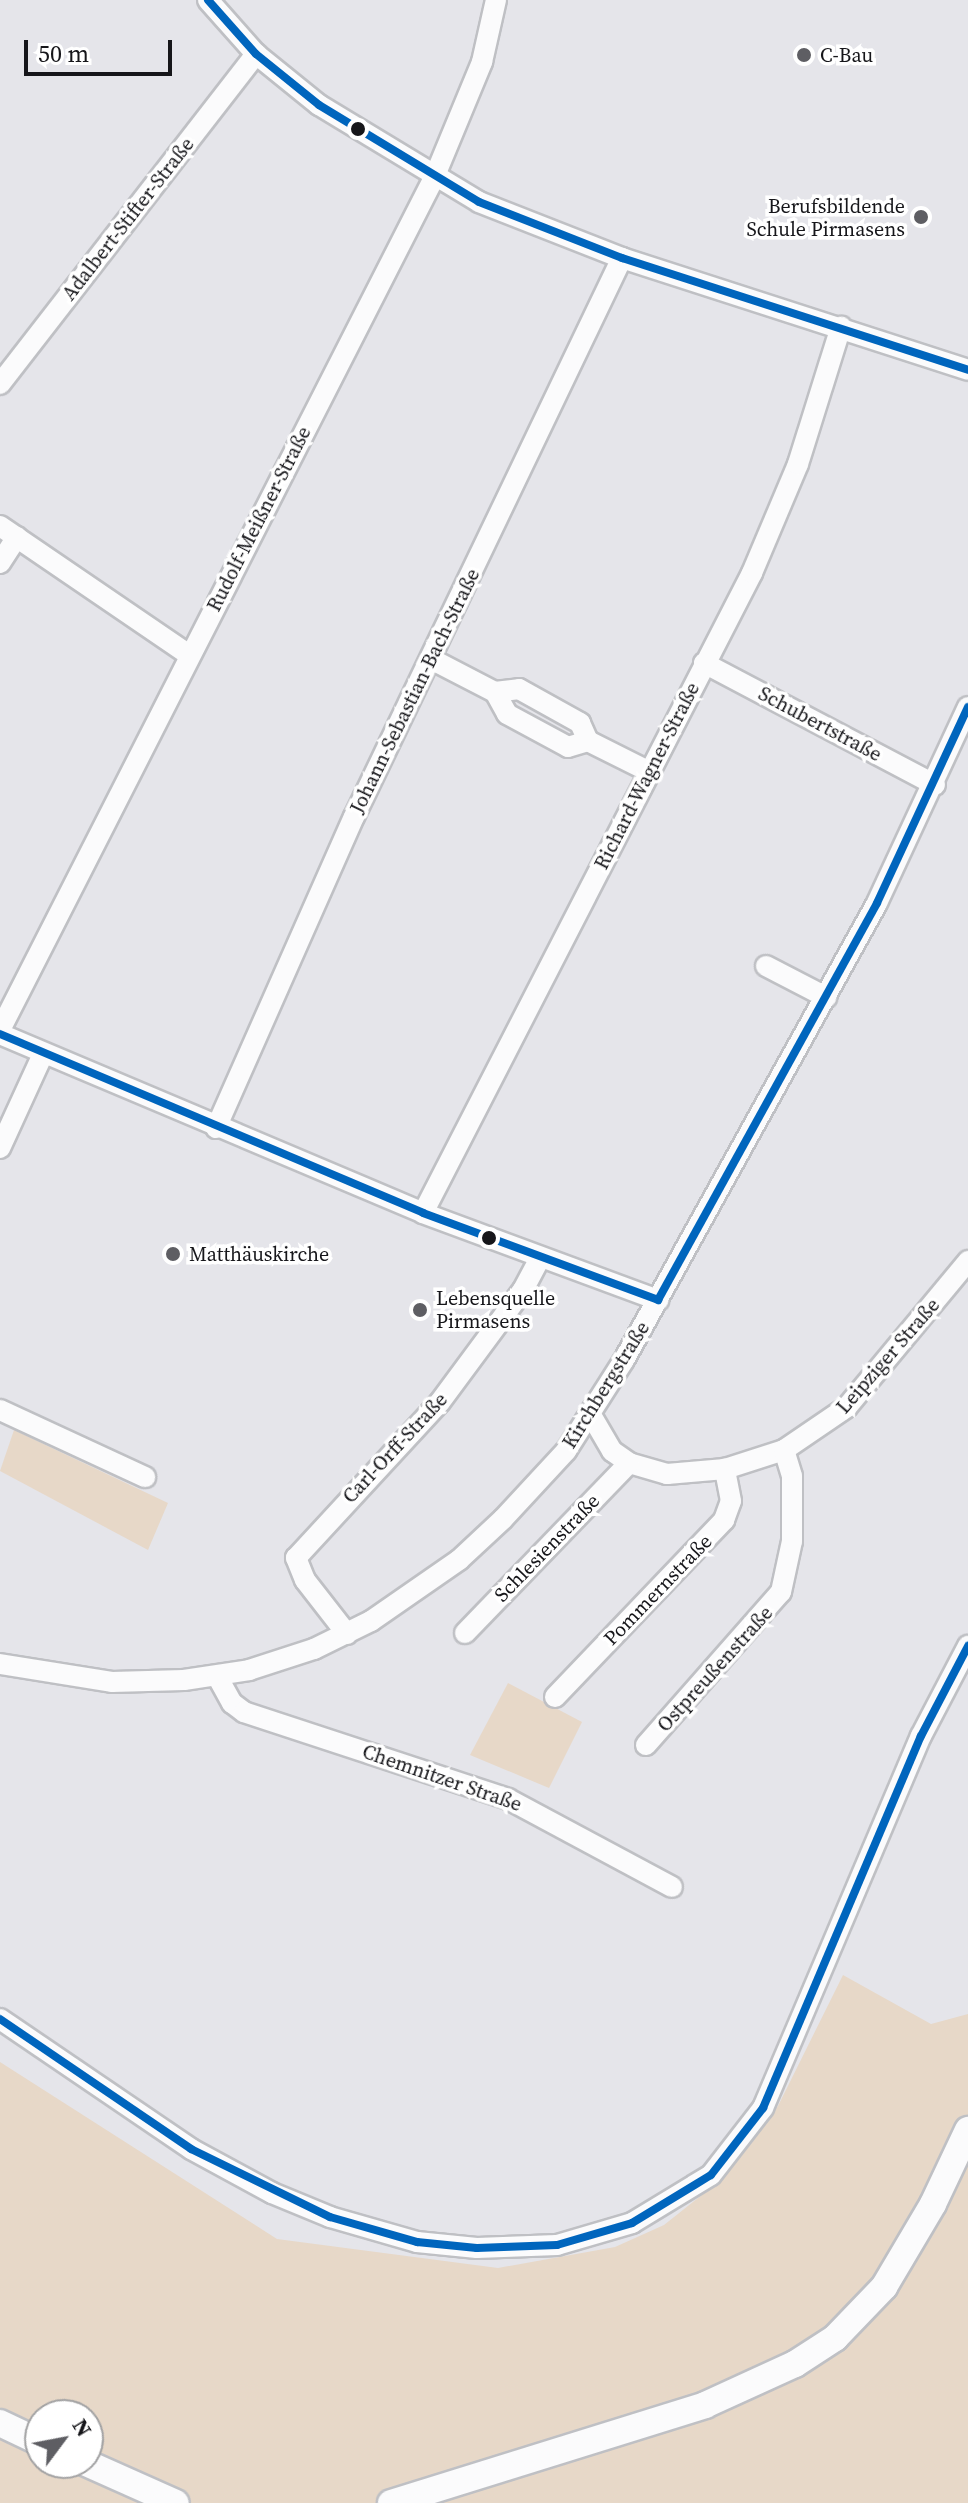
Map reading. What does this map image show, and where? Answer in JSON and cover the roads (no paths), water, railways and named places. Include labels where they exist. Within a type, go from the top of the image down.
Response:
[{"type":"main road","points":[[391,2503],[705,2405],[795,2364],[835,2338],[884,2287],[933,2204],[968,2130]]},
{"type":"main road","points":[[0,2423],[24,2434]]},
{"type":"main road","points":[[104,2471],[176,2503]]},
{"type":"street","points":[[208,0],[256,54],[319,105],[434,178],[521,220],[622,258],[968,370]]},
{"type":"street","name":"Rudolf-Meißner-Straße","points":[[0,1032],[434,178],[482,62],[496,0]]},
{"type":"street","name":"Adalbert-Stifter-Straße","points":[[0,384],[256,54]]},
{"type":"street","name":"Johann-Sebastian-Bach-Straße","points":[[216,1128],[347,831],[622,258]]},
{"type":"street","name":"Richard-Wagner-Straße","points":[[423,1213],[775,523],[841,327]]},
{"type":"street","points":[[0,563],[8,531],[189,655]]},
{"type":"street","points":[[431,659],[495,692],[519,689],[580,723],[588,741],[650,772]]},
{"type":"street","name":"Schubertstraße","points":[[704,663],[935,785]]},
{"type":"street","name":"Kirchbergstraße","points":[[0,1664],[112,1682],[217,1676],[281,1660],[347,1634],[459,1560],[540,1482],[591,1415],[826,997],[935,785],[968,707]]},
{"type":"street","points":[[766,966],[826,997]]},
{"type":"street","points":[[0,1032],[43,1054],[423,1213],[658,1300]]},
{"type":"street","points":[[0,1148],[43,1054]]},
{"type":"street","name":"Carl-Orff-Straße","points":[[347,1634],[305,1580],[296,1558],[440,1402],[523,1290],[540,1258]]},
{"type":"street","name":"Leipziger Straße","points":[[629,1463],[667,1474],[725,1469],[784,1450],[847,1407],[968,1261]]},
{"type":"street","points":[[0,1410],[145,1477]]},
{"type":"street","points":[[591,1415],[612,1451],[629,1463]]},
{"type":"street","name":"Ostpreußenstraße","points":[[646,1745],[781,1592],[792,1541],[792,1476],[784,1450]]},
{"type":"street","name":"Schlesienstraße","points":[[465,1633],[629,1463]]},
{"type":"street","name":"Pommernstraße","points":[[555,1697],[724,1520],[731,1501],[725,1469]]},
{"type":"street","points":[[0,2019],[191,2149],[272,2193],[330,2217],[417,2242],[477,2248],[557,2245],[632,2223],[711,2175],[763,2108],[921,1736],[968,1646]]},
{"type":"street","name":"Chemnitzer Straße","points":[[217,1676],[232,1703],[244,1712],[508,1799],[672,1887]]},
{"type":"place","name":"C-Bau","points":[[804,55]]},
{"type":"place","name":"Berufsbildende Schule Pirmasens","points":[[921,217]]},
{"type":"place","name":"Matthäuskirche","points":[[173,1254]]},
{"type":"place","name":"Lebensquelle Pirmasens","points":[[420,1310]]}]
